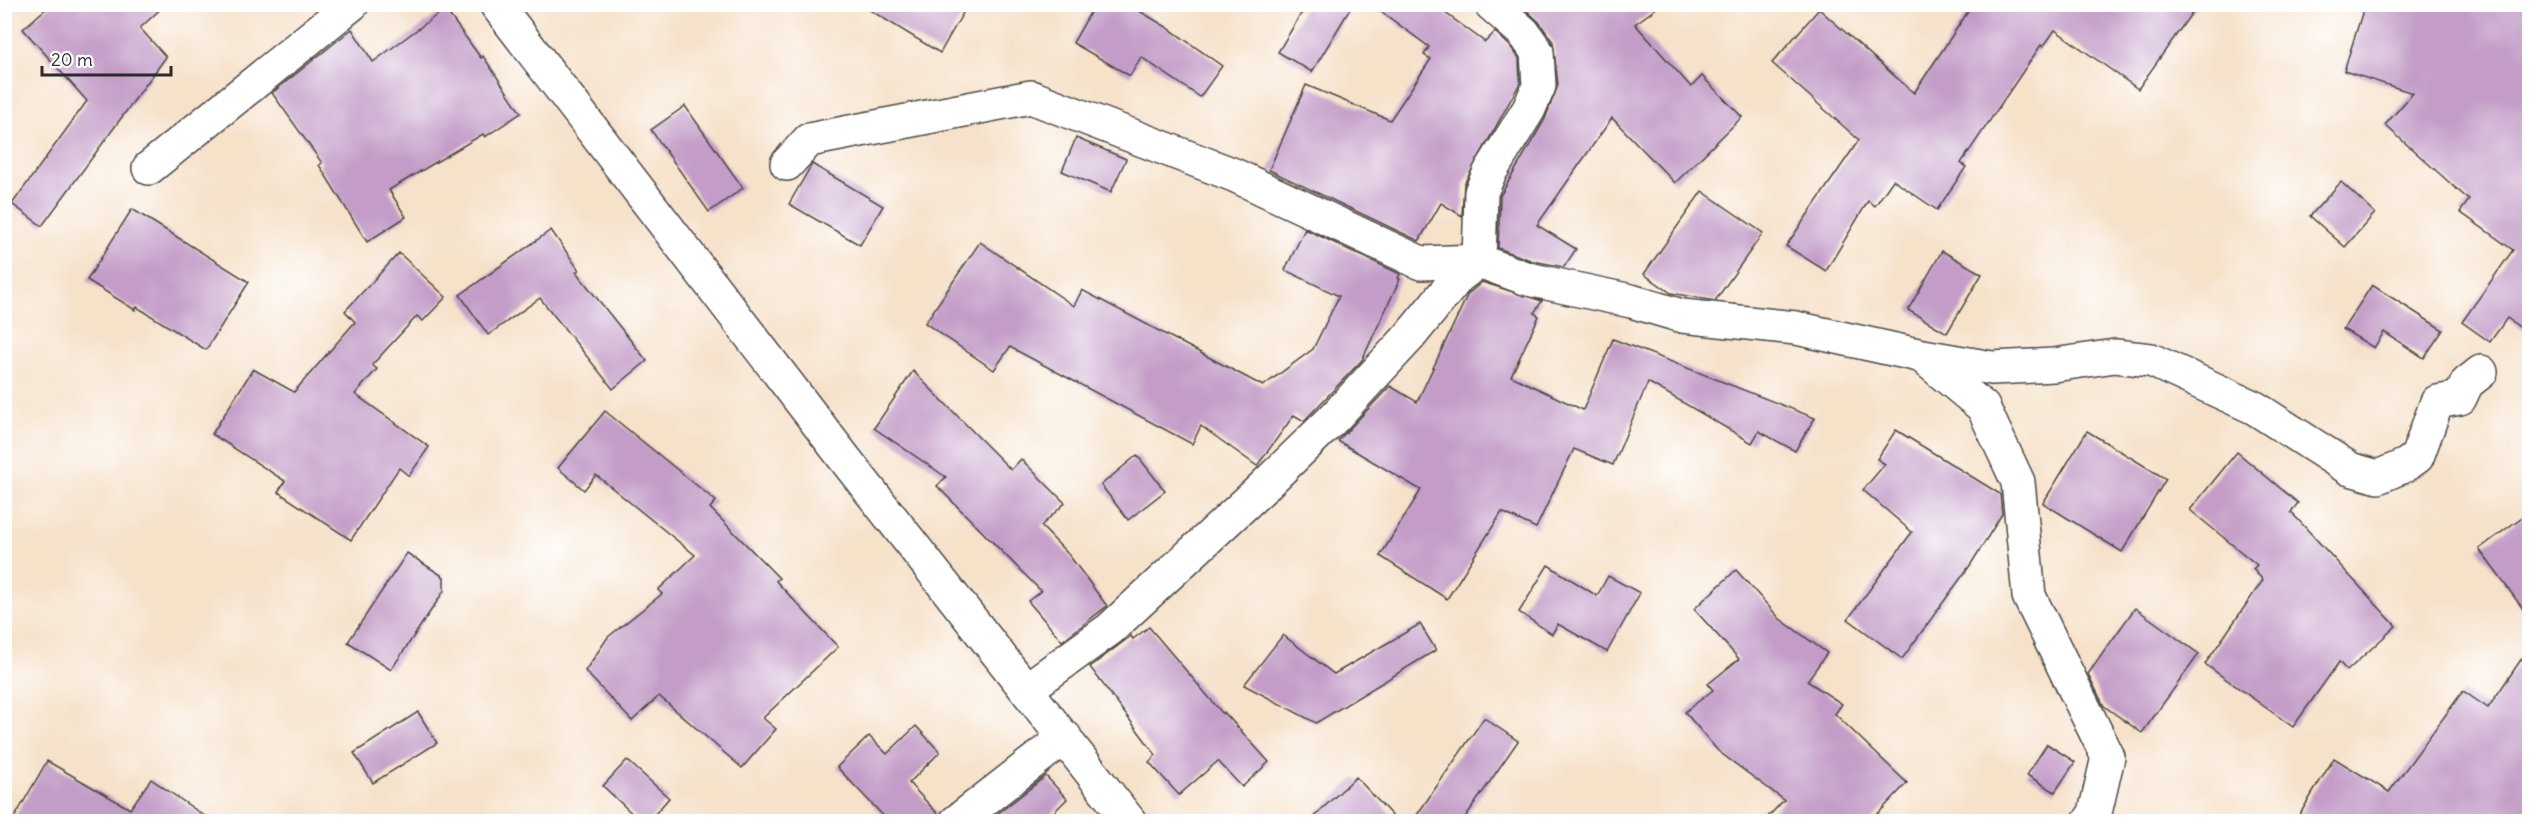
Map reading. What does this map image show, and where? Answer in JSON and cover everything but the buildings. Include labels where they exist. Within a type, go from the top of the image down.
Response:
[{"type":"street","points":[[148,168],[352,4]]},
{"type":"street","points":[[496,4],[845,459],[1130,822]]},
{"type":"street","points":[[1479,261],[1481,192],[1490,172],[1529,109],[1539,86],[1537,52],[1524,33],[1491,4]]},
{"type":"street","points":[[787,164],[809,140],[1031,97],[1234,175],[1421,263],[1479,261],[1528,279],[1631,301],[1682,316],[1796,328],[1923,356],[1992,368],[2054,365],[2115,356],[2151,360],[2254,408],[2350,469],[2378,477],[2406,465],[2417,457],[2437,402],[2460,398],[2467,383],[2481,372]]},
{"type":"street","points":[[1027,689],[1110,629],[1244,505],[1334,418],[1409,337],[1458,277],[1479,261]]},
{"type":"street","points":[[1923,356],[1983,406],[2018,482],[2028,596],[2108,757],[2095,813],[2089,822]]},
{"type":"street","points":[[956,822],[1065,737]]}]
